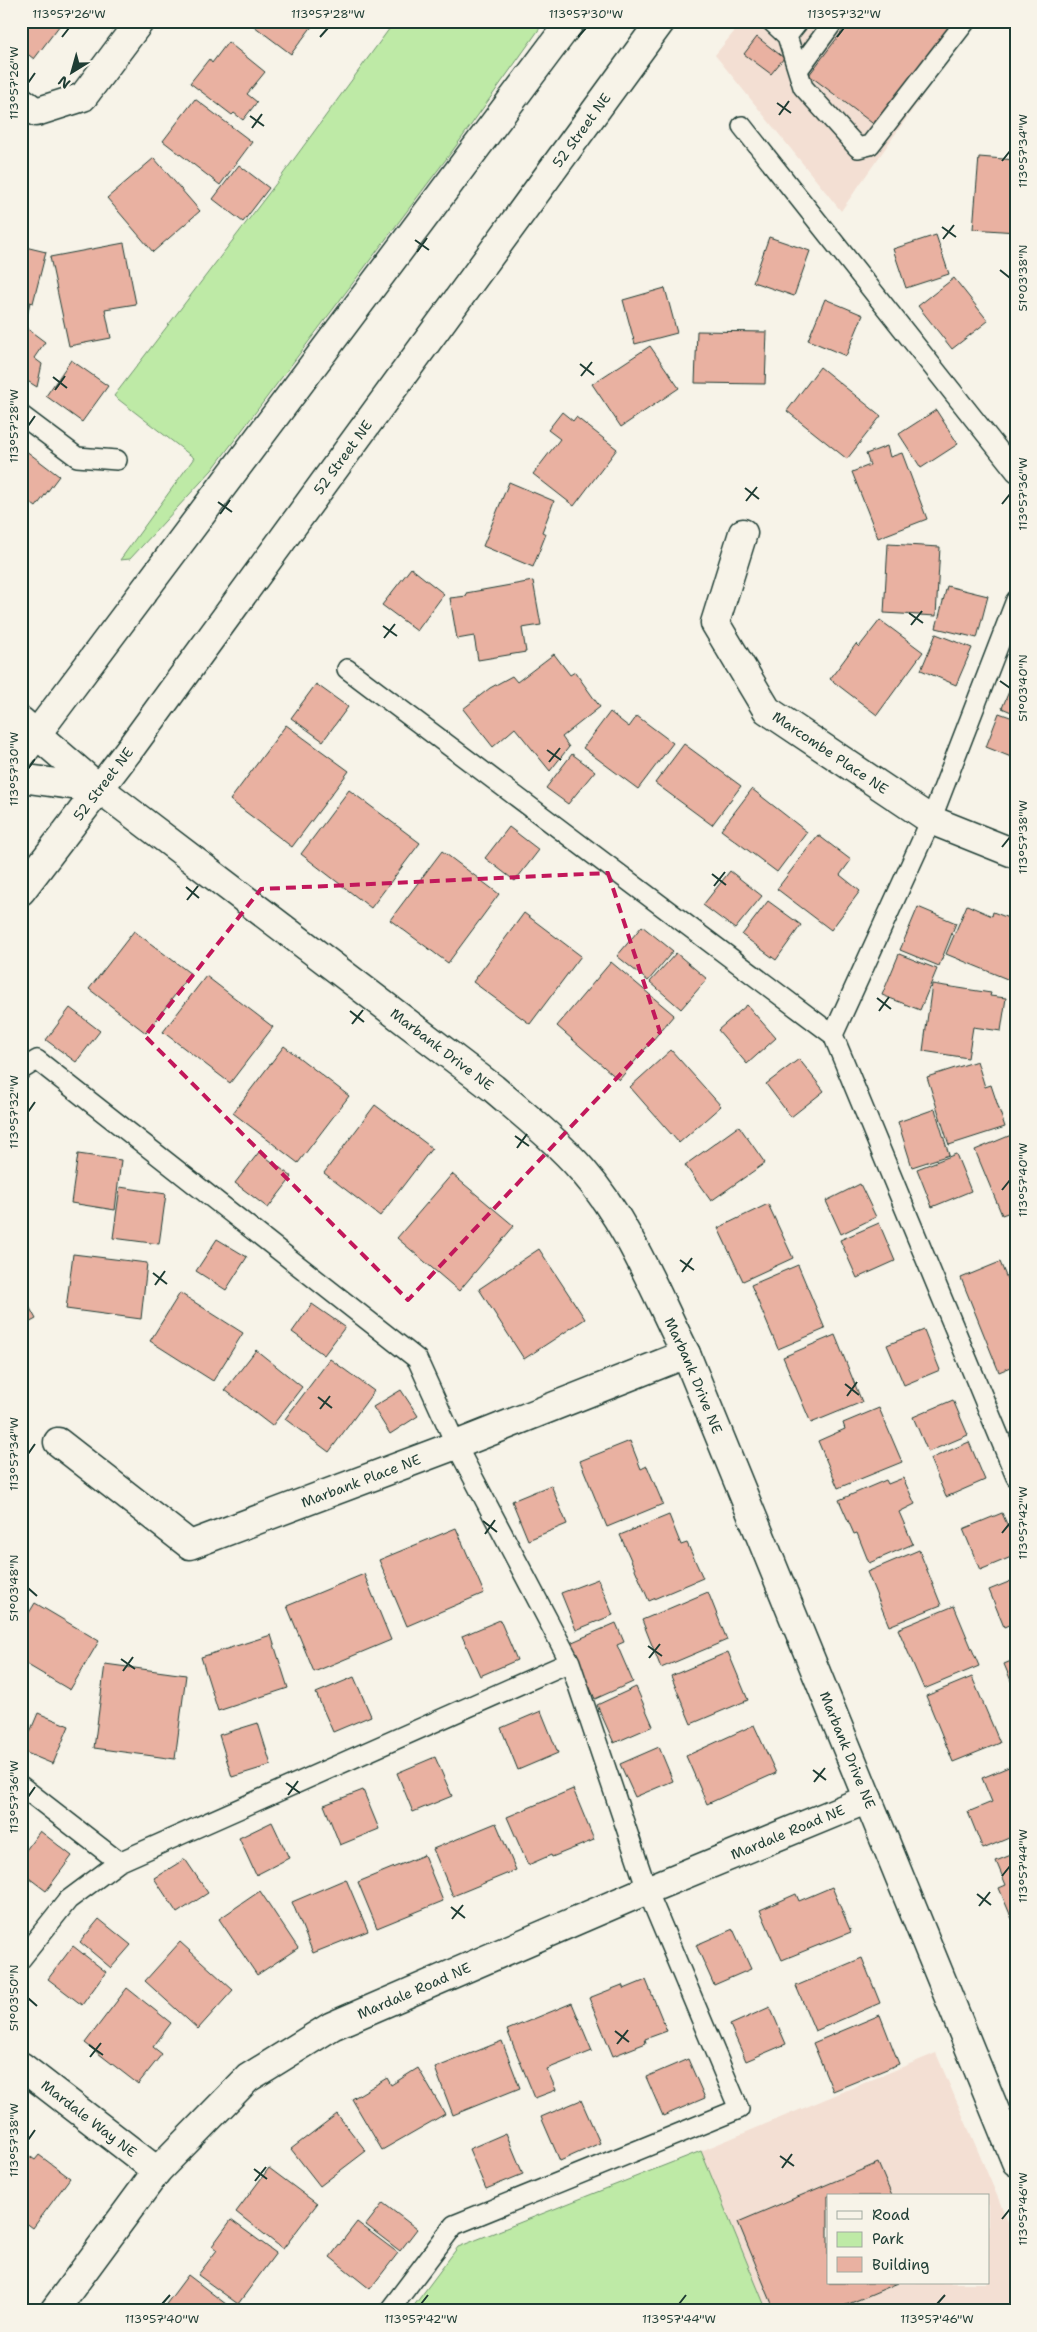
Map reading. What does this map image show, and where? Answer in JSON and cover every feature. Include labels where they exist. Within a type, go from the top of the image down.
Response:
[{"type":"street","points":[[21,101],[36,112],[83,96],[140,21]]},
{"type":"street","points":[[26,737],[571,21]]},
{"type":"street","name":"52 Street NE","points":[[21,891],[100,789],[661,21]]},
{"type":"street","name":"Marcombe Place NE","points":[[743,533],[715,624],[767,710],[931,820],[1016,854]]},
{"type":"street","name":"Marbank Drive NE","points":[[26,737],[100,789],[493,1088],[543,1132],[583,1171],[625,1229],[686,1354],[1016,2162]]},
{"type":"street","points":[[21,778],[100,789]]},
{"type":"street","name":"Marbank Place NE","points":[[58,1442],[190,1545],[456,1445],[686,1354]]},
{"type":"street","name":"Mardale Road NE","points":[[54,2311],[157,2171],[248,2078],[332,2026],[647,1890],[868,1798]]},
{"type":"street","name":"Mardale Way NE","points":[[21,2066],[157,2171]]},
{"type":"lane","points":[[770,21],[787,36],[803,87],[858,148],[870,145],[966,21]]},
{"type":"lane","points":[[787,36],[799,21]]},
{"type":"lane","points":[[798,70],[834,21]]},
{"type":"lane","points":[[742,126],[1016,472]]},
{"type":"lane","points":[[21,415],[77,457],[117,460]]},
{"type":"lane","points":[[833,1035],[931,820],[1016,600]]},
{"type":"lane","points":[[347,669],[833,1035],[1016,1477]]},
{"type":"lane","points":[[21,1070],[37,1060],[417,1359],[456,1445],[570,1662],[647,1890],[739,2109],[454,2225],[389,2311]]},
{"type":"lane","points":[[21,1958],[68,1900],[119,1862],[570,1662]]},
{"type":"lane","points":[[21,1786],[119,1862]]},
{"type":"highlighted area","points":[[608,873],[660,1032],[408,1300],[145,1036],[261,889]]},
{"type":"shaded area","points":[[743,21],[975,21],[841,211],[715,55]]},
{"type":"shaded area","points":[[936,2053],[1016,2240],[1016,2311],[767,2311],[701,2151]]},
{"type":"green space","points":[[395,21],[545,21],[456,146],[212,470],[130,559],[120,560],[194,458],[114,396],[278,181]]},
{"type":"green space","points":[[701,2151],[767,2311],[410,2311],[458,2247]]},
{"type":"building","points":[[21,21],[63,21],[34,59],[21,49]]},
{"type":"building","points":[[251,21],[316,21],[291,54],[250,23]]},
{"type":"building","points":[[850,21],[955,21],[876,126],[809,75]]},
{"type":"building","points":[[757,37],[784,58],[771,74],[744,54]]},
{"type":"building","points":[[228,42],[265,72],[247,94],[257,102],[243,120],[234,113],[232,115],[190,83],[209,59],[212,63]]},
{"type":"building","points":[[195,99],[252,142],[220,185],[163,141]]},
{"type":"building","points":[[979,157],[1016,160],[1016,232],[973,229]]},
{"type":"building","points":[[154,158],[200,211],[153,252],[107,198]]},
{"type":"building","points":[[239,165],[269,188],[243,222],[213,199]]},
{"type":"building","points":[[936,235],[949,274],[906,288],[893,249]]},
{"type":"building","points":[[769,237],[810,251],[794,296],[753,282]]},
{"type":"building","points":[[124,243],[136,304],[105,309],[111,338],[69,346],[50,257]]},
{"type":"building","points":[[21,246],[46,252],[33,303],[30,302],[27,316],[21,314]]},
{"type":"building","points":[[954,278],[988,321],[952,349],[918,306]]},
{"type":"building","points":[[665,288],[677,333],[635,344],[623,300]]},
{"type":"building","points":[[825,299],[863,315],[846,356],[808,340]]},
{"type":"building","points":[[21,324],[45,342],[34,358],[42,364],[37,387],[21,377]]},
{"type":"building","points":[[697,331],[767,332],[765,384],[695,383]]},
{"type":"building","points":[[650,346],[679,388],[621,427],[592,384]]},
{"type":"building","points":[[71,360],[108,386],[82,422],[46,396]]},
{"type":"building","points":[[820,367],[881,416],[847,459],[787,411]]},
{"type":"building","points":[[936,410],[958,444],[921,468],[899,434]]},
{"type":"building","points":[[562,412],[573,421],[576,417],[617,449],[574,506],[533,474],[560,439],[548,430]]},
{"type":"building","points":[[887,446],[890,457],[902,453],[927,519],[878,538],[852,472],[870,465],[866,454]]},
{"type":"building","points":[[21,447],[59,476],[36,507],[21,496]]},
{"type":"building","points":[[509,482],[554,501],[542,532],[546,534],[533,567],[483,546]]},
{"type":"building","points":[[888,544],[940,547],[936,616],[884,613]]},
{"type":"building","points":[[411,568],[444,594],[417,631],[382,605]]},
{"type":"building","points":[[533,581],[541,625],[522,628],[526,652],[478,660],[474,636],[457,639],[450,598],[467,596],[466,593]]},
{"type":"building","points":[[947,586],[988,596],[977,638],[936,628]]},
{"type":"building","points":[[880,620],[923,652],[877,715],[830,679],[856,644],[859,647]]},
{"type":"building","points":[[936,634],[972,648],[956,685],[921,670]]},
{"type":"building","points":[[554,654],[570,675],[575,672],[600,707],[562,737],[569,747],[550,771],[515,728],[493,747],[463,709],[490,688],[512,676],[517,682]]},
{"type":"building","points":[[1016,675],[1016,714],[1002,708]]},
{"type":"building","points":[[316,684],[348,707],[323,741],[291,718]]},
{"type":"building","points":[[610,712],[629,727],[637,716],[673,743],[638,789],[583,748]]},
{"type":"building","points":[[999,713],[1016,719],[1016,759],[986,747]]},
{"type":"building","points":[[286,725],[349,771],[292,847],[230,800]]},
{"type":"building","points":[[684,744],[741,786],[712,825],[655,783]]},
{"type":"building","points":[[572,754],[595,771],[568,804],[546,788]]},
{"type":"building","points":[[752,789],[807,832],[777,872],[721,830]]},
{"type":"building","points":[[349,790],[420,843],[371,908],[301,854]]},
{"type":"building","points":[[509,827],[539,850],[515,881],[485,858]]},
{"type":"building","points":[[818,835],[851,860],[840,875],[860,891],[831,930],[777,889]]},
{"type":"building","points":[[442,851],[499,894],[448,963],[390,920]]},
{"type":"building","points":[[730,871],[762,896],[735,929],[703,905]]},
{"type":"building","points":[[768,901],[801,925],[776,960],[742,935]]},
{"type":"building","points":[[967,905],[992,916],[993,912],[1016,921],[1016,972],[1012,981],[946,954]]},
{"type":"building","points":[[918,907],[956,923],[939,966],[900,950]]},
{"type":"building","points":[[524,913],[581,956],[530,1024],[473,982]]},
{"type":"building","points":[[642,926],[673,951],[648,981],[617,956]]},
{"type":"building","points":[[134,931],[191,974],[146,1033],[89,989]]},
{"type":"building","points":[[676,953],[707,979],[681,1009],[650,982]]},
{"type":"building","points":[[899,954],[937,969],[920,1010],[882,995]]},
{"type":"building","points":[[611,962],[674,1015],[619,1080],[557,1026]]},
{"type":"building","points":[[206,976],[273,1027],[230,1083],[163,1032]]},
{"type":"building","points":[[932,984],[991,993],[990,996],[1006,998],[1001,1031],[973,1027],[968,1058],[923,1051]]},
{"type":"building","points":[[747,1005],[776,1038],[747,1064],[718,1030]]},
{"type":"building","points":[[70,1008],[100,1031],[76,1062],[46,1040]]},
{"type":"building","points":[[284,1046],[349,1096],[298,1163],[233,1113]]},
{"type":"building","points":[[671,1050],[721,1106],[679,1143],[630,1087]]},
{"type":"building","points":[[799,1059],[824,1091],[791,1117],[766,1084]]},
{"type":"building","points":[[977,1061],[985,1087],[991,1085],[1005,1127],[949,1145],[927,1077]]},
{"type":"building","points":[[375,1105],[432,1148],[380,1216],[324,1173]]},
{"type":"building","points":[[935,1109],[949,1155],[912,1167],[898,1122]]},
{"type":"building","points":[[739,1126],[765,1163],[711,1201],[685,1165]]},
{"type":"building","points":[[1016,1133],[1016,1210],[1002,1215],[975,1150]]},
{"type":"building","points":[[259,1152],[292,1177],[268,1208],[235,1183]]},
{"type":"building","points":[[78,1154],[121,1160],[115,1210],[71,1203]]},
{"type":"building","points":[[956,1154],[971,1191],[932,1207],[917,1169]]},
{"type":"building","points":[[452,1174],[514,1226],[459,1291],[397,1238]]},
{"type":"building","points":[[860,1184],[876,1217],[841,1234],[826,1201]]},
{"type":"building","points":[[120,1187],[166,1194],[159,1244],[113,1238]]},
{"type":"building","points":[[768,1204],[793,1258],[743,1281],[718,1228]]},
{"type":"building","points":[[879,1223],[895,1261],[857,1278],[840,1240]]},
{"type":"building","points":[[217,1239],[247,1257],[226,1290],[196,1271]]},
{"type":"building","points":[[539,1249],[585,1319],[524,1359],[479,1289]]},
{"type":"building","points":[[73,1254],[147,1263],[141,1319],[66,1309]]},
{"type":"building","points":[[1000,1262],[1016,1300],[1016,1365],[999,1372],[961,1278]]},
{"type":"building","points":[[798,1265],[825,1329],[778,1349],[751,1285]]},
{"type":"building","points":[[21,1292],[36,1319],[21,1327]]},
{"type":"building","points":[[180,1293],[243,1333],[213,1381],[150,1341]]},
{"type":"building","points":[[312,1304],[345,1327],[324,1355],[292,1332]]},
{"type":"building","points":[[924,1330],[940,1370],[904,1385],[887,1345]]},
{"type":"building","points":[[835,1335],[862,1402],[811,1423],[783,1357]]},
{"type":"building","points":[[256,1350],[302,1387],[272,1426],[225,1390]]},
{"type":"building","points":[[330,1359],[374,1391],[329,1452],[285,1419]]},
{"type":"building","points":[[401,1390],[418,1416],[390,1434],[373,1407]]},
{"type":"building","points":[[953,1400],[968,1435],[928,1452],[913,1417]]},
{"type":"building","points":[[879,1408],[902,1462],[838,1488],[818,1441],[845,1429],[843,1423]]},
{"type":"building","points":[[630,1441],[641,1469],[647,1466],[663,1504],[607,1527],[580,1461]]},
{"type":"building","points":[[969,1442],[985,1480],[946,1497],[930,1459]]},
{"type":"building","points":[[903,1478],[915,1504],[899,1512],[913,1544],[869,1563],[857,1533],[854,1534],[839,1500],[886,1480],[888,1484]]},
{"type":"building","points":[[551,1485],[567,1524],[528,1540],[512,1501]]},
{"type":"building","points":[[1002,1513],[1016,1544],[1016,1555],[980,1570],[963,1529]]},
{"type":"building","points":[[669,1515],[681,1545],[687,1543],[703,1578],[649,1601],[620,1535]]},
{"type":"building","points":[[456,1528],[484,1593],[407,1626],[379,1560]]},
{"type":"building","points":[[919,1550],[941,1605],[889,1626],[867,1572]]},
{"type":"building","points":[[364,1574],[391,1640],[314,1672],[287,1606]]},
{"type":"building","points":[[598,1579],[613,1615],[576,1630],[561,1593]]},
{"type":"building","points":[[1016,1579],[1016,1622],[1004,1627],[989,1590]]},
{"type":"building","points":[[708,1592],[727,1640],[661,1668],[642,1620]]},
{"type":"building","points":[[35,1603],[99,1641],[70,1690],[21,1661],[21,1626]]},
{"type":"building","points":[[954,1606],[979,1666],[924,1689],[898,1629]]},
{"type":"building","points":[[500,1620],[517,1660],[480,1676],[462,1636]]},
{"type":"building","points":[[616,1623],[624,1642],[617,1645],[633,1682],[595,1699],[570,1643]]},
{"type":"building","points":[[271,1635],[288,1688],[218,1711],[201,1657]]},
{"type":"building","points":[[728,1652],[748,1700],[691,1724],[671,1676]]},
{"type":"building","points":[[1016,1659],[1016,1693],[1004,1664]]},
{"type":"building","points":[[105,1664],[186,1675],[175,1759],[94,1748]]},
{"type":"building","points":[[354,1677],[371,1716],[333,1732],[316,1693]]},
{"type":"building","points":[[972,1677],[1000,1743],[953,1762],[926,1696]]},
{"type":"building","points":[[636,1687],[653,1726],[614,1743],[597,1705]]},
{"type":"building","points":[[541,1711],[558,1753],[518,1770],[501,1728]]},
{"type":"building","points":[[38,1713],[69,1726],[53,1764],[22,1751]]},
{"type":"building","points":[[258,1723],[271,1765],[232,1777],[219,1735]]},
{"type":"building","points":[[754,1725],[776,1773],[707,1804],[686,1756]]},
{"type":"building","points":[[659,1747],[673,1781],[635,1797],[620,1764]]},
{"type":"building","points":[[435,1757],[452,1796],[413,1812],[397,1773]]},
{"type":"building","points":[[1016,1764],[1016,1835],[983,1849],[968,1812],[992,1802],[982,1778]]},
{"type":"building","points":[[573,1789],[594,1840],[528,1865],[507,1817]]},
{"type":"building","points":[[363,1790],[379,1829],[340,1845],[324,1805]]},
{"type":"building","points":[[272,1822],[289,1858],[256,1875],[239,1838]]},
{"type":"building","points":[[496,1823],[516,1870],[453,1896],[433,1849]]},
{"type":"building","points":[[40,1831],[72,1856],[46,1891],[21,1872],[21,1857]]},
{"type":"building","points":[[1016,1853],[1016,1918],[1012,1919],[999,1888],[1006,1885],[996,1861]]},
{"type":"building","points":[[424,1855],[443,1901],[377,1928],[358,1882]]},
{"type":"building","points":[[185,1859],[208,1893],[177,1913],[154,1878]]},
{"type":"building","points":[[346,1879],[368,1931],[313,1953],[292,1902]]},
{"type":"building","points":[[832,1887],[851,1932],[782,1960],[760,1910],[796,1894],[799,1901]]},
{"type":"building","points":[[260,1891],[298,1948],[257,1975],[219,1919]]},
{"type":"building","points":[[99,1919],[131,1945],[111,1968],[80,1942]]},
{"type":"building","points":[[733,1929],[751,1969],[714,1985],[696,1945]]},
{"type":"building","points":[[180,1942],[233,1990],[198,2029],[145,1981]]},
{"type":"building","points":[[73,1946],[106,1972],[82,2005],[48,1979]]},
{"type":"building","points":[[862,1958],[880,2003],[815,2031],[796,1986]]},
{"type":"building","points":[[646,1980],[667,2031],[645,2039],[646,2043],[613,2056],[589,1998],[622,1985],[624,1989]]},
{"type":"building","points":[[127,1988],[171,2023],[153,2047],[162,2054],[138,2084],[85,2043]]},
{"type":"building","points":[[572,2003],[592,2051],[547,2069],[556,2090],[535,2098],[507,2030]]},
{"type":"building","points":[[770,2007],[786,2044],[746,2061],[730,2025]]},
{"type":"building","points":[[880,2015],[899,2064],[833,2091],[813,2043]]},
{"type":"building","points":[[502,2041],[520,2088],[453,2115],[435,2068]]},
{"type":"building","points":[[688,2059],[705,2098],[663,2116],[646,2077]]},
{"type":"building","points":[[418,2068],[445,2114],[382,2150],[352,2099],[387,2078],[391,2085]]},
{"type":"building","points":[[581,2100],[600,2143],[560,2161],[541,2117]]},
{"type":"building","points":[[337,2114],[366,2151],[320,2186],[291,2149]]},
{"type":"building","points":[[506,2133],[523,2174],[486,2189],[469,2149]]},
{"type":"building","points":[[21,2150],[35,2160],[39,2155],[70,2178],[33,2228],[21,2219]]},
{"type":"building","points":[[878,2163],[891,2194],[827,2194],[827,2284],[896,2284],[832,2311],[775,2311],[738,2222]]},
{"type":"building","points":[[269,2168],[317,2204],[283,2249],[236,2212]]},
{"type":"building","points":[[383,2203],[417,2229],[400,2251],[366,2225]]},
{"type":"building","points":[[231,2220],[276,2253],[238,2304],[198,2275],[217,2250],[212,2246]]},
{"type":"building","points":[[357,2222],[398,2253],[370,2289],[330,2257]]},
{"type":"building","points":[[188,2275],[235,2311],[161,2311]]}]
